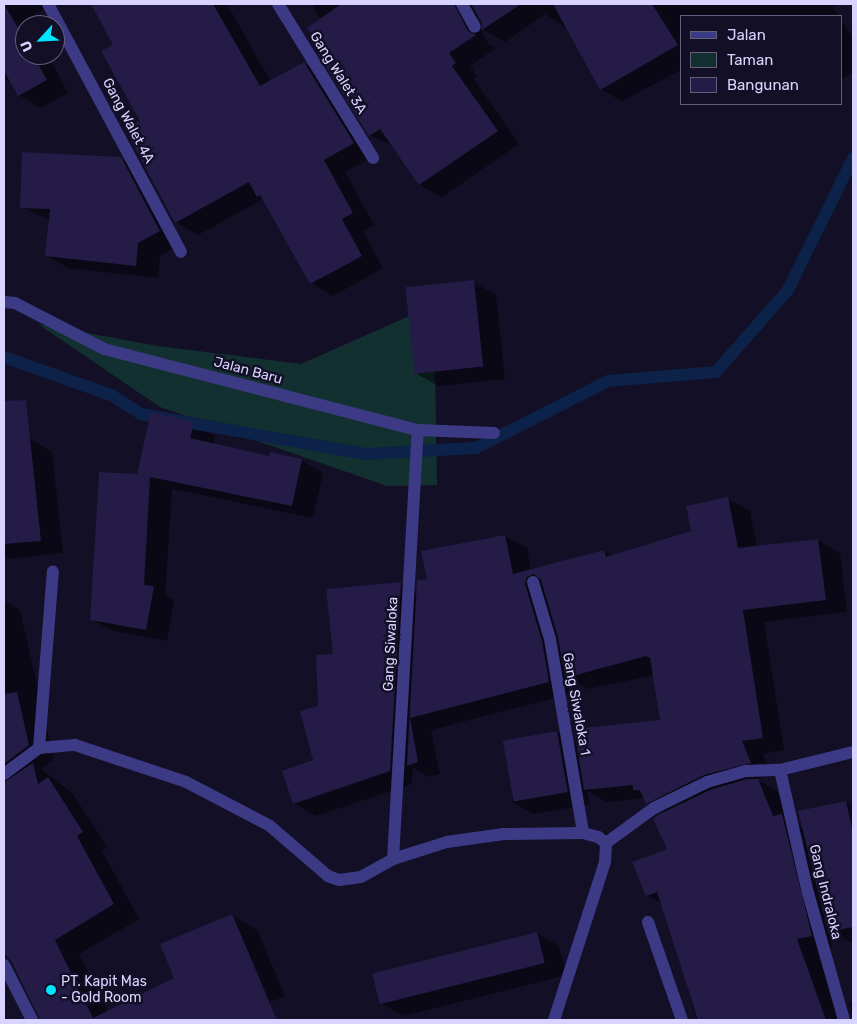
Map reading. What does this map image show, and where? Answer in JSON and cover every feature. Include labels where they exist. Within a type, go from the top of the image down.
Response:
[{"type":"street","name":"Gang Walet 4A","points":[[48,4],[181,252]]},
{"type":"street","name":"Gang Walet 3A","points":[[278,4],[373,158]]},
{"type":"street","points":[[462,4],[475,26]]},
{"type":"street","name":"Jalan Baru","points":[[4,302],[15,303],[104,349],[418,430],[494,433]]},
{"type":"street","name":"Gang Siwaloka","points":[[394,859],[418,430]]},
{"type":"street","points":[[39,748],[53,572]]},
{"type":"street","name":"Gang Siwaloka 1","points":[[533,582],[550,639],[583,833]]},
{"type":"street","points":[[4,774],[39,748],[75,745],[186,782],[270,826],[328,876],[339,880],[361,877],[394,859],[447,842],[503,834],[583,833],[606,843]]},
{"type":"street","points":[[606,843],[654,808],[707,782],[756,770],[780,770],[853,752]]},
{"type":"street","name":"Gang Indraloka","points":[[780,770],[808,893],[844,1020]]},
{"type":"street","points":[[554,1020],[605,862],[606,843]]},
{"type":"street","points":[[648,922],[682,1020]]},
{"type":"street","points":[[4,965],[32,1020]]},
{"type":"green space","points":[[434,305],[437,485],[387,486],[160,407],[38,324],[158,346],[301,364]]},
{"type":"building","points":[[4,4],[15,23],[15,65],[39,65],[47,80],[18,96],[4,71]]},
{"type":"building","points":[[91,4],[213,4],[260,86],[304,62],[354,143],[324,160],[353,213],[342,219],[362,256],[310,284],[260,195],[257,197],[249,182],[175,223],[125,129],[140,121],[101,51],[113,45]]},
{"type":"building","points":[[341,4],[454,4],[468,31],[476,35],[449,53],[456,63],[452,66],[498,131],[419,185],[380,129],[369,136],[318,54],[323,52],[307,28]]},
{"type":"building","points":[[471,4],[521,4],[482,30],[482,23]]},
{"type":"building","points":[[553,4],[652,4],[678,45],[600,90]]},
{"type":"building","points":[[22,152],[121,157],[160,231],[138,243],[136,266],[45,256],[50,209],[20,208]]},
{"type":"building","points":[[474,280],[483,367],[414,374],[405,287]]},
{"type":"building","points":[[26,400],[41,541],[4,544],[4,401]]},
{"type":"building","points":[[151,412],[194,422],[190,438],[269,456],[270,452],[302,459],[292,506],[150,477],[144,585],[154,586],[146,630],[90,620],[99,472],[137,474]]},
{"type":"building","points":[[728,497],[738,548],[818,539],[826,600],[743,610],[763,738],[742,741],[751,763],[704,775],[646,804],[640,790],[633,790],[633,785],[584,790],[574,729],[660,720],[650,658],[646,656],[565,678],[558,637],[541,580],[534,574],[527,577],[525,584],[542,641],[549,682],[410,718],[418,762],[407,766],[417,580],[427,579],[421,551],[505,535],[513,574],[604,550],[606,557],[691,531],[686,506]]},
{"type":"building","points":[[401,582],[390,771],[293,804],[282,771],[313,760],[300,711],[318,706],[316,655],[333,654],[326,589]]},
{"type":"building","points":[[17,692],[29,745],[4,764],[4,694]]},
{"type":"building","points":[[557,731],[568,792],[514,802],[503,741]]},
{"type":"building","points":[[33,763],[38,784],[48,777],[83,832],[77,836],[114,904],[55,940],[93,1018],[174,978],[160,944],[232,914],[277,1020],[40,1020],[11,961],[4,953],[4,782]]},
{"type":"building","points":[[747,779],[758,779],[773,816],[782,814],[812,936],[797,939],[826,1020],[698,1020],[657,892],[646,896],[632,862],[667,849],[653,819],[658,815],[710,790]]},
{"type":"building","points":[[846,801],[853,834],[853,927],[828,932],[798,811]]},
{"type":"building","points":[[537,932],[545,963],[380,1004],[372,973]]},
{"type":"waterway","points":[[4,357],[111,395],[141,414],[366,454],[476,448],[608,381],[716,372],[788,290],[853,158]]},
{"type":"place","name":"PT. Kapit Mas - Gold Room","points":[[51,990]]}]
